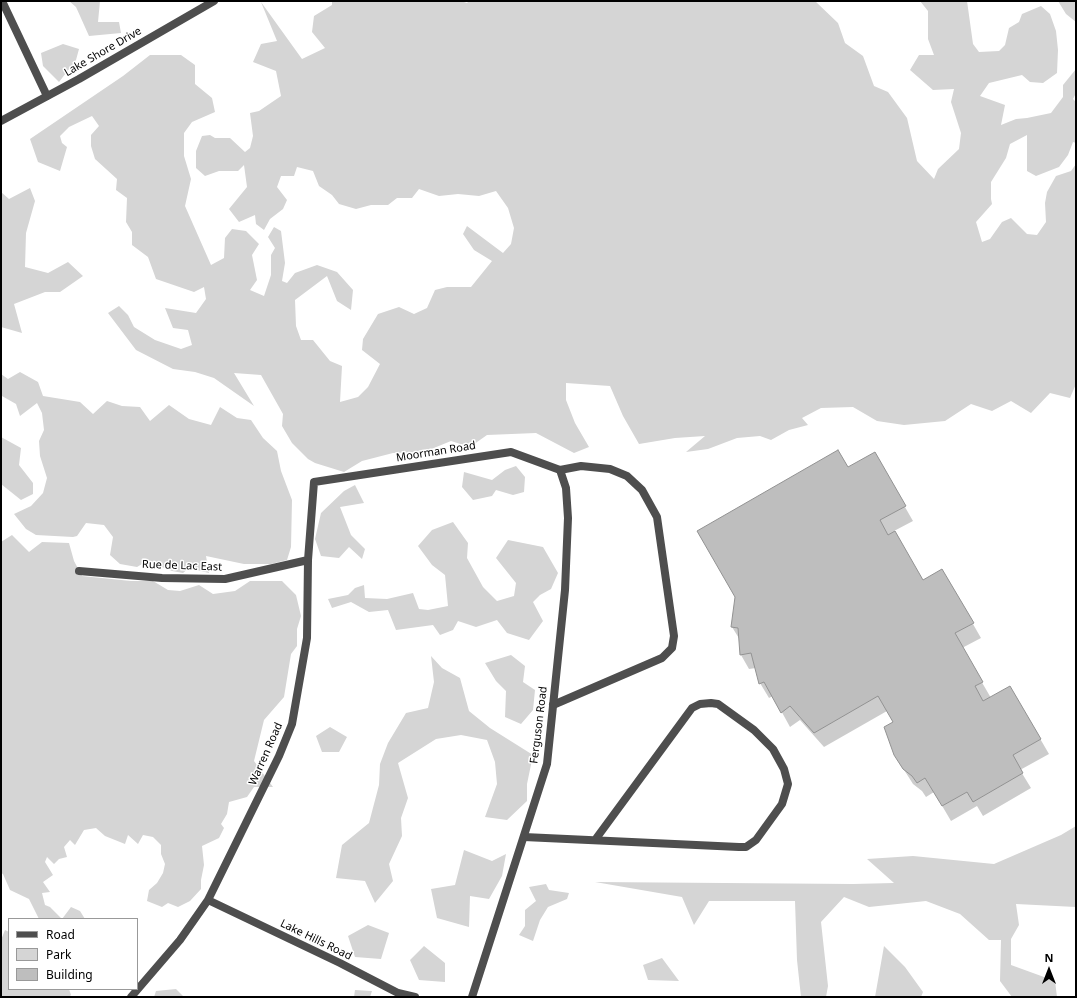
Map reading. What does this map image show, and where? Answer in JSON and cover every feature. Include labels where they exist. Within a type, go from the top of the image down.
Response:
[{"type":"street","points":[[2,1],[48,96]]},
{"type":"street","name":"Lake Shore Drive","points":[[1,122],[214,1]]},
{"type":"street","name":"Moorman Road","points":[[314,482],[511,452],[560,470]]},
{"type":"street","points":[[553,705],[662,658],[672,648],[674,636],[657,517],[642,490],[627,476],[610,469],[581,466],[560,470]]},
{"type":"street","name":"Ferguson Road","points":[[472,997],[547,764],[565,590],[567,526],[566,488],[560,470]]},
{"type":"street","name":"Warren Road","points":[[138,989],[180,940],[208,900],[280,756],[292,724],[307,638],[308,560],[314,482]]},
{"type":"street","name":"Rue de Lac East","points":[[79,571],[162,578],[225,579],[308,560]]},
{"type":"street","points":[[524,837],[746,847],[756,840],[782,804],[788,784],[784,769],[773,749],[754,730],[718,704],[700,704],[692,708],[595,840]]},
{"type":"street","name":"Lake Hills Road","points":[[208,900],[340,963],[398,993],[414,997]]},
{"type":"green space","points":[[69,1],[100,1],[98,22],[119,22],[121,33],[89,36],[76,7]]},
{"type":"green space","points":[[332,1],[461,1],[467,3],[469,1],[815,1],[838,23],[845,43],[863,56],[874,86],[888,92],[907,118],[917,161],[934,179],[938,169],[959,149],[961,133],[951,102],[954,89],[933,90],[910,70],[919,55],[934,55],[928,39],[928,11],[920,1],[967,1],[973,44],[979,52],[999,51],[1005,45],[1009,28],[1019,22],[1022,14],[1041,6],[1050,14],[1056,31],[1058,50],[1057,73],[1043,83],[1030,82],[1022,75],[989,83],[980,96],[1005,105],[1001,125],[1016,119],[1051,113],[1063,97],[1063,85],[1076,69],[1076,93],[1073,99],[1076,102],[1076,143],[1073,142],[1068,155],[1059,167],[1036,176],[1027,171],[1027,135],[1010,144],[1006,158],[991,182],[992,204],[976,222],[982,242],[990,239],[1002,222],[1011,218],[1027,234],[1037,235],[1046,222],[1045,203],[1047,192],[1056,176],[1071,171],[1076,164],[1076,384],[1070,398],[1050,393],[1031,413],[1011,401],[992,411],[971,404],[945,421],[904,425],[877,421],[853,407],[821,408],[802,418],[808,425],[789,430],[771,440],[760,436],[737,438],[708,449],[686,452],[705,436],[675,438],[639,444],[623,416],[610,386],[566,383],[566,400],[575,423],[589,447],[574,453],[536,433],[487,435],[470,447],[451,441],[424,452],[393,453],[362,461],[344,472],[315,463],[308,459],[292,443],[282,426],[283,414],[261,375],[234,373],[254,406],[214,378],[195,372],[173,369],[136,350],[108,313],[119,306],[128,315],[134,327],[155,340],[181,349],[192,345],[188,330],[173,328],[165,308],[196,313],[206,299],[204,287],[194,292],[156,279],[148,257],[132,245],[132,232],[126,222],[127,198],[116,190],[117,179],[95,159],[91,146],[91,135],[99,126],[92,116],[69,127],[60,136],[62,143],[67,147],[60,171],[38,162],[30,139],[123,76],[150,55],[181,55],[195,65],[195,84],[212,98],[215,112],[192,122],[184,133],[184,156],[191,179],[185,206],[211,265],[224,258],[225,238],[232,229],[246,231],[259,244],[252,255],[257,280],[250,290],[264,296],[271,275],[271,255],[275,248],[268,237],[274,227],[281,231],[285,263],[282,281],[287,283],[295,273],[317,265],[337,272],[353,290],[351,310],[337,301],[327,276],[295,300],[296,326],[301,340],[313,340],[330,361],[342,366],[340,402],[358,397],[368,387],[380,364],[362,350],[363,339],[378,314],[399,307],[414,314],[427,308],[435,290],[447,287],[471,287],[492,261],[474,250],[463,234],[467,226],[503,253],[511,244],[514,228],[508,208],[496,191],[479,196],[458,194],[439,196],[419,189],[412,198],[397,198],[388,205],[371,205],[356,209],[339,204],[332,195],[319,186],[313,171],[297,167],[294,176],[281,176],[277,187],[287,200],[283,209],[270,219],[264,230],[256,224],[255,215],[239,222],[229,209],[247,187],[244,165],[238,171],[219,171],[205,176],[196,168],[196,151],[202,136],[210,135],[215,138],[230,138],[245,152],[250,148],[253,136],[250,113],[259,111],[281,96],[276,71],[253,62],[261,44],[277,41],[261,2],[302,59],[325,48],[312,32],[314,16],[332,5]]},
{"type":"green space","points":[[1058,1],[1076,1],[1076,22],[1066,14]]},
{"type":"green space","points":[[63,44],[79,49],[76,60],[59,82],[43,66],[41,53]]},
{"type":"green space","points":[[30,188],[35,201],[26,233],[25,267],[48,273],[68,262],[83,276],[60,292],[45,292],[14,304],[22,333],[1,327],[1,192],[9,199]]},
{"type":"green space","points":[[20,372],[38,382],[43,396],[80,402],[93,414],[107,401],[122,406],[140,407],[150,421],[169,405],[189,419],[211,425],[220,407],[237,418],[251,420],[263,438],[277,451],[281,471],[292,500],[291,547],[287,560],[271,564],[244,564],[206,556],[209,573],[189,568],[183,573],[172,571],[147,561],[137,567],[120,564],[110,555],[113,537],[104,525],[86,523],[77,536],[73,537],[36,535],[26,529],[14,514],[31,506],[43,493],[47,478],[40,456],[39,441],[44,430],[42,413],[37,403],[20,416],[16,404],[2,396],[1,398],[1,374],[8,379]]},
{"type":"green space","points":[[1,437],[21,448],[19,465],[33,483],[33,494],[21,500],[1,484]]},
{"type":"green space","points":[[516,466],[525,477],[524,492],[513,495],[496,490],[492,496],[473,500],[462,487],[464,472],[492,480],[505,470]]},
{"type":"green space","points":[[355,485],[364,503],[340,507],[351,535],[365,549],[362,559],[349,547],[339,558],[321,556],[315,539],[321,513],[344,491]]},
{"type":"green space","points":[[453,522],[468,543],[467,558],[483,587],[497,601],[514,596],[516,583],[496,558],[508,540],[543,547],[558,573],[551,589],[540,595],[533,602],[543,621],[529,640],[507,633],[497,620],[476,627],[458,621],[453,630],[440,635],[433,625],[396,630],[388,610],[369,612],[351,602],[332,608],[328,599],[348,595],[355,588],[364,585],[365,598],[387,599],[413,593],[419,609],[428,610],[448,606],[445,575],[432,565],[418,546],[432,530]]},
{"type":"green space","points":[[12,535],[29,552],[42,542],[69,543],[74,561],[82,576],[131,581],[153,581],[168,590],[180,591],[199,585],[213,594],[235,591],[250,581],[282,581],[296,595],[301,616],[297,629],[297,646],[291,654],[284,697],[264,720],[254,761],[273,787],[254,787],[247,797],[229,802],[227,814],[221,824],[224,828],[219,838],[202,846],[204,865],[201,889],[190,901],[178,907],[168,903],[162,907],[147,901],[149,890],[157,883],[163,873],[165,864],[161,854],[161,845],[153,837],[143,835],[138,844],[128,835],[125,844],[105,836],[96,828],[84,830],[75,845],[70,840],[64,847],[67,857],[59,859],[54,864],[47,857],[45,862],[53,875],[43,882],[50,892],[42,893],[45,905],[50,907],[61,918],[38,918],[29,899],[10,890],[3,874],[1,873],[1,542]]},
{"type":"green space","points":[[511,655],[525,666],[523,682],[535,690],[533,710],[521,724],[505,717],[506,691],[496,681],[485,663]]},
{"type":"green space","points":[[431,656],[442,668],[460,678],[469,711],[490,728],[533,755],[527,784],[527,801],[507,820],[485,817],[497,784],[495,762],[487,740],[461,735],[436,739],[398,763],[408,798],[401,818],[402,836],[389,864],[393,881],[375,903],[365,881],[336,878],[342,845],[369,823],[379,785],[380,764],[388,743],[406,713],[428,708],[434,682]]},
{"type":"green space","points":[[330,727],[347,737],[339,752],[322,752],[316,736]]},
{"type":"green space","points":[[1076,826],[1076,907],[1016,904],[1019,925],[1011,939],[1011,965],[1055,981],[1057,997],[1012,997],[1000,981],[1001,940],[989,940],[960,914],[926,901],[869,907],[844,897],[821,922],[828,986],[826,997],[801,997],[797,960],[795,901],[709,901],[694,925],[682,897],[595,882],[894,883],[867,859],[913,856],[994,864],[1061,835]]},
{"type":"green space","points":[[464,850],[492,861],[506,854],[502,876],[489,899],[470,896],[469,927],[437,918],[431,889],[455,885]]},
{"type":"green space","points":[[546,884],[549,890],[569,893],[567,899],[548,907],[540,920],[533,941],[519,935],[525,926],[525,910],[536,901],[529,887]]},
{"type":"green space","points":[[71,907],[80,911],[84,918],[63,918]]},
{"type":"green space","points":[[368,925],[389,933],[381,959],[355,957],[348,936]]},
{"type":"green space","points":[[5,930],[8,932],[8,990],[69,990],[71,995],[69,997],[1,997],[1,940]]},
{"type":"green space","points":[[424,946],[445,963],[445,982],[419,980],[410,960]]},
{"type":"green space","points":[[884,946],[905,967],[923,992],[921,997],[875,997]]},
{"type":"green space","points":[[662,958],[679,981],[648,980],[643,965]]},
{"type":"green space","points":[[176,989],[184,997],[154,997],[156,991]]},
{"type":"green space","points":[[355,990],[372,991],[370,997],[354,997]]},
{"type":"building","points":[[838,450],[848,467],[875,452],[906,506],[880,520],[888,535],[895,531],[923,580],[942,569],[974,623],[955,633],[983,682],[975,686],[983,701],[1010,686],[1041,739],[1013,755],[1023,773],[973,802],[967,792],[942,806],[925,778],[917,783],[912,776],[903,769],[894,755],[884,727],[893,722],[878,696],[814,733],[790,706],[781,713],[764,682],[759,684],[751,653],[740,655],[738,628],[731,627],[735,597],[697,531]]}]
